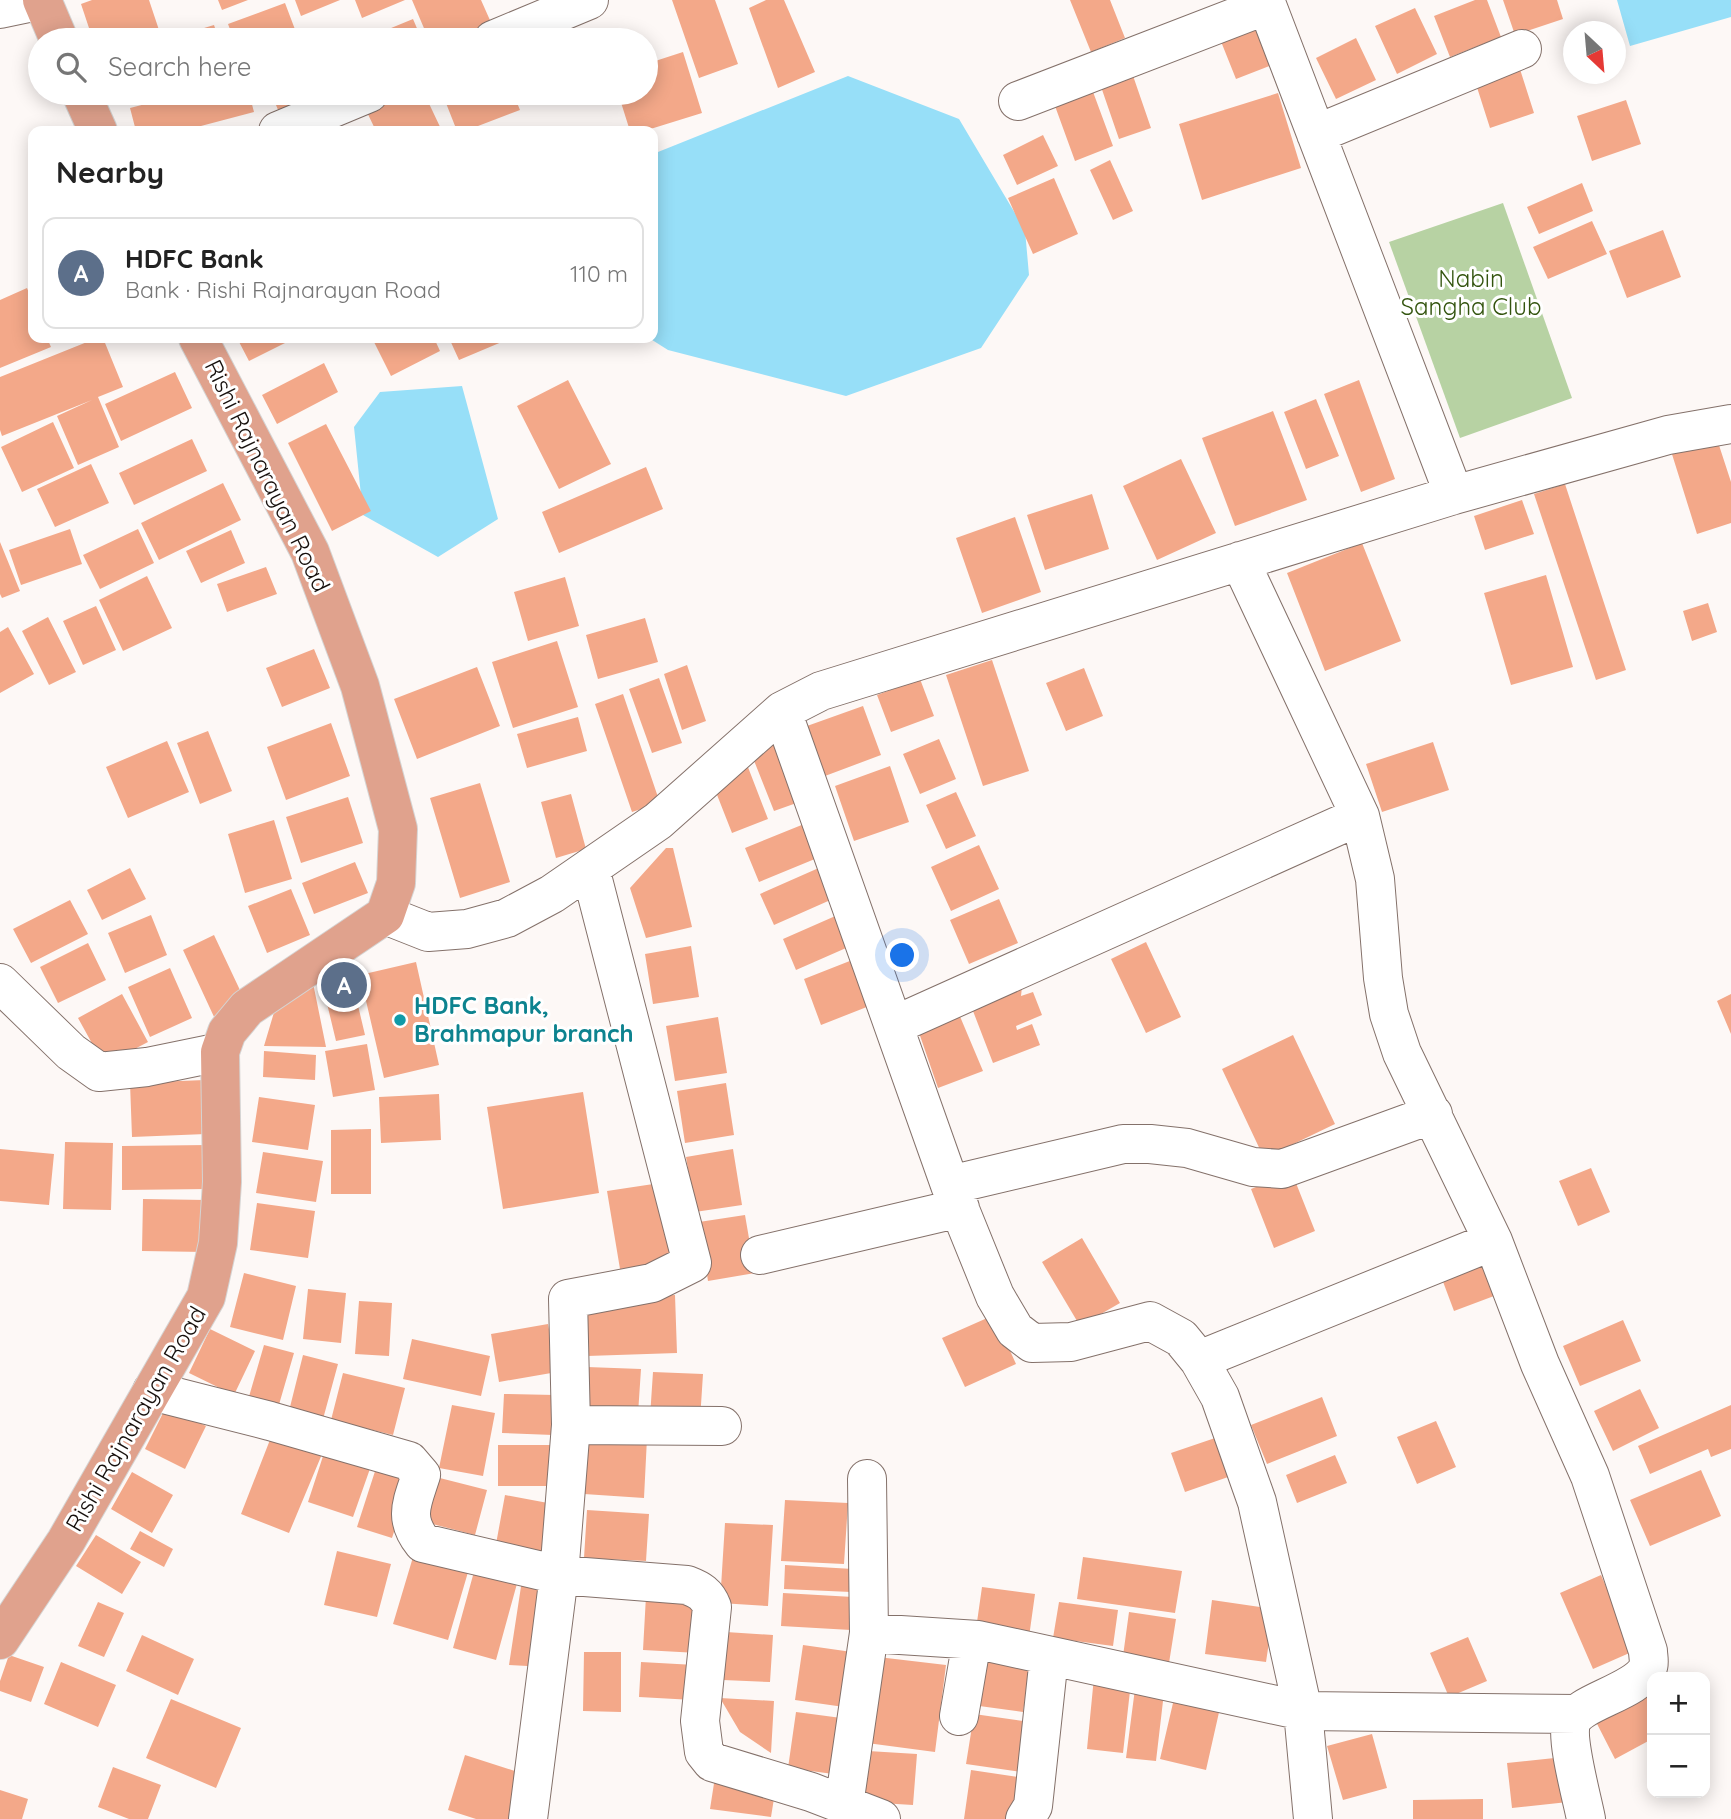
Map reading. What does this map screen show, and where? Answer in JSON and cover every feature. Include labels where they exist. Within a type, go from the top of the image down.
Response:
[{"type":"main road","points":[[43,0],[54,28]]},
{"type":"main road","points":[[85,105],[95,126]]},
{"type":"main road","name":"Rishi Rajnarayan Road","points":[[0,1640],[66,1541],[206,1297],[218,1243],[222,1182],[220,1052],[227,1032],[247,1009],[385,915],[396,883],[398,829],[360,686],[310,552],[201,343]]},
{"type":"street","points":[[0,9],[43,0]]},
{"type":"street","points":[[522,28],[589,0]]},
{"type":"street","points":[[1018,101],[1266,3],[1454,495]]},
{"type":"street","points":[[1316,134],[1522,49]]},
{"type":"street","points":[[290,126],[340,105]]},
{"type":"street","points":[[385,915],[428,932],[467,929],[507,918],[552,894],[658,821],[782,711],[821,691],[1454,495],[1668,436],[1731,424]]},
{"type":"street","points":[[1240,561],[1360,816],[1375,880],[1383,978],[1389,1014],[1402,1053],[1493,1241],[1540,1364],[1590,1476],[1648,1651],[1649,1666],[1643,1675],[1632,1684],[1577,1714],[1571,1723],[1572,1746],[1586,1819]]},
{"type":"street","points":[[782,711],[955,1197],[995,1296],[1015,1330],[1032,1343],[1071,1342],[1150,1321],[1181,1338],[1199,1360],[1220,1397],[1257,1502],[1303,1711],[1313,1819]]},
{"type":"street","points":[[895,1025],[1360,816]]},
{"type":"street","points":[[528,1819],[559,1575],[571,1425],[568,1299],[652,1283],[692,1263],[590,868]]},
{"type":"street","points":[[0,983],[71,1052],[99,1072],[147,1067],[220,1052]]},
{"type":"street","points":[[760,1255],[1123,1144],[1150,1144],[1186,1149],[1253,1167],[1282,1169],[1433,1114]]},
{"type":"street","points":[[1199,1360],[1493,1241]]},
{"type":"street","points":[[152,1391],[410,1461],[421,1475],[410,1510],[413,1531],[423,1543],[559,1575],[687,1584],[708,1597],[712,1607],[700,1721],[704,1752],[712,1762],[818,1805],[881,1819]]},
{"type":"street","points":[[571,1425],[722,1426]]},
{"type":"street","points":[[818,1805],[869,1633],[867,1479]]},
{"type":"street","points":[[869,1633],[972,1640],[1303,1711],[1577,1714]]},
{"type":"street","points":[[959,1716],[972,1640]]},
{"type":"street","points":[[1025,1819],[1033,1806],[1049,1657]]},
{"type":"green space","name":"Nabin Sangha Club","points":[[1503,203],[1572,398],[1460,438],[1389,242]]},
{"type":"water","points":[[1617,0],[1731,0],[1731,17],[1630,46],[1626,21],[1623,21]]},
{"type":"water","points":[[848,76],[959,119],[1025,230],[1029,275],[981,348],[846,396],[668,350],[657,343],[658,152]]},
{"type":"water","points":[[462,386],[498,519],[438,557],[363,515],[354,427],[380,392]]},
{"type":"building","points":[[92,0],[149,0],[158,28],[89,28],[81,4]]},
{"type":"building","points":[[218,0],[248,0],[222,10]]},
{"type":"building","points":[[295,0],[340,0],[301,16]]},
{"type":"building","points":[[355,0],[405,0],[362,18]]},
{"type":"building","points":[[412,0],[481,0],[493,27],[491,28],[424,28]]},
{"type":"building","points":[[672,0],[715,0],[738,64],[699,78]]},
{"type":"building","points":[[766,0],[784,0],[815,72],[778,88],[749,8]]},
{"type":"building","points":[[1070,0],[1110,0],[1125,38],[1091,52]]},
{"type":"building","points":[[1475,0],[1487,0],[1501,37],[1450,57],[1434,16]]},
{"type":"building","points":[[1503,0],[1557,0],[1563,19],[1515,35]]},
{"type":"building","points":[[285,3],[294,28],[230,28],[228,24]]},
{"type":"building","points":[[1415,8],[1437,54],[1397,74],[1375,26]]},
{"type":"building","points":[[1264,16],[1282,61],[1236,79],[1218,34]]},
{"type":"building","points":[[413,19],[417,28],[391,28]]},
{"type":"building","points":[[1356,38],[1376,80],[1336,99],[1316,58]]},
{"type":"building","points":[[683,52],[702,113],[658,127],[628,126],[622,105],[658,105],[658,60]]},
{"type":"building","points":[[1518,63],[1534,113],[1490,128],[1474,78]]},
{"type":"building","points":[[1130,67],[1151,128],[1119,139],[1098,78]]},
{"type":"building","points":[[1089,81],[1113,146],[1075,161],[1051,95]]},
{"type":"building","points":[[1278,93],[1301,168],[1202,200],[1179,124]]},
{"type":"building","points":[[1626,100],[1641,144],[1592,161],[1577,116]]},
{"type":"building","points":[[142,105],[252,105],[254,112],[201,126],[135,126],[130,108]]},
{"type":"building","points":[[276,105],[310,105],[281,117]]},
{"type":"building","points":[[430,105],[440,126],[374,126],[364,106]]},
{"type":"building","points":[[447,105],[518,105],[520,110],[478,126],[455,126]]},
{"type":"building","points":[[1043,135],[1058,166],[1017,185],[1003,155]]},
{"type":"building","points":[[1110,160],[1133,211],[1113,220],[1090,170]]},
{"type":"building","points":[[1054,178],[1078,234],[1033,254],[1008,198]]},
{"type":"building","points":[[1582,183],[1593,211],[1539,234],[1527,207]]},
{"type":"building","points":[[1592,221],[1607,254],[1548,279],[1533,247]]},
{"type":"building","points":[[1663,230],[1681,277],[1627,298],[1609,251]]},
{"type":"building","points":[[27,288],[28,343],[49,343],[51,347],[0,368],[0,300]]},
{"type":"building","points":[[85,343],[105,343],[123,387],[98,397],[119,447],[78,465],[57,416],[92,400],[2,436],[0,377]]},
{"type":"building","points":[[240,343],[285,343],[249,361]]},
{"type":"building","points":[[374,343],[436,343],[440,351],[391,376]]},
{"type":"building","points":[[451,343],[499,343],[459,360]]},
{"type":"building","points":[[324,363],[338,392],[277,424],[262,395]]},
{"type":"building","points":[[175,372],[192,408],[121,441],[105,404]]},
{"type":"building","points":[[568,380],[611,464],[559,489],[517,406]]},
{"type":"building","points":[[1359,380],[1395,479],[1361,492],[1324,394]]},
{"type":"building","points":[[1316,399],[1339,456],[1306,469],[1284,412]]},
{"type":"building","points":[[1273,411],[1307,500],[1235,526],[1202,438]]},
{"type":"building","points":[[53,422],[74,468],[22,492],[1,447]]},
{"type":"building","points":[[326,424],[371,511],[332,531],[288,443]]},
{"type":"building","points":[[1716,436],[1731,482],[1731,523],[1697,534],[1671,451]]},
{"type":"building","points":[[192,439],[207,471],[134,505],[119,473]]},
{"type":"building","points":[[1181,459],[1216,533],[1157,560],[1123,486]]},
{"type":"building","points":[[91,464],[109,503],[55,527],[37,489]]},
{"type":"building","points":[[646,467],[663,509],[559,553],[542,512]]},
{"type":"building","points":[[223,483],[241,520],[159,560],[141,523]]},
{"type":"building","points":[[1565,484],[1626,670],[1596,680],[1534,494]]},
{"type":"building","points":[[1092,494],[1109,549],[1045,570],[1027,515]]},
{"type":"building","points":[[1522,500],[1534,534],[1485,550],[1474,516]]},
{"type":"building","points":[[1015,517],[1041,592],[982,613],[956,538]]},
{"type":"building","points":[[70,529],[82,564],[21,585],[9,550]]},
{"type":"building","points":[[138,529],[154,563],[100,589],[83,555]]},
{"type":"building","points":[[231,530],[245,563],[201,583],[186,551]]},
{"type":"building","points":[[0,542],[20,591],[2,598],[0,594]]},
{"type":"building","points":[[1362,543],[1401,641],[1325,671],[1287,573]]},
{"type":"building","points":[[266,567],[277,594],[227,612],[217,584]]},
{"type":"building","points":[[1546,575],[1573,667],[1511,685],[1484,593]]},
{"type":"building","points":[[147,576],[172,628],[123,651],[99,600]]},
{"type":"building","points":[[565,577],[579,626],[528,641],[514,592]]},
{"type":"building","points":[[1708,603],[1717,632],[1692,641],[1683,611]]},
{"type":"building","points":[[96,606],[116,650],[83,665],[63,621]]},
{"type":"building","points":[[48,617],[76,672],[49,685],[22,631]]},
{"type":"building","points":[[645,618],[658,662],[598,679],[586,635]]},
{"type":"building","points":[[8,627],[34,674],[0,693],[0,632]]},
{"type":"building","points":[[557,641],[578,707],[513,728],[492,662]]},
{"type":"building","points":[[314,649],[330,688],[282,707],[266,668]]},
{"type":"building","points":[[992,660],[1029,771],[983,786],[946,675]]},
{"type":"building","points":[[687,665],[706,721],[682,730],[664,674]]},
{"type":"building","points":[[477,667],[500,726],[417,759],[394,699]]},
{"type":"building","points":[[1084,668],[1103,716],[1066,731],[1046,683]]},
{"type":"building","points":[[659,678],[682,743],[652,753],[629,689]]},
{"type":"building","points":[[920,679],[934,716],[891,732],[877,695]]},
{"type":"building","points":[[623,694],[660,803],[632,812],[595,704]]},
{"type":"building","points":[[863,706],[881,755],[825,776],[807,726]]},
{"type":"building","points":[[578,717],[587,751],[527,768],[517,734]]},
{"type":"building","points":[[331,723],[350,776],[286,800],[267,747]]},
{"type":"building","points":[[208,731],[232,791],[200,804],[177,743]]},
{"type":"building","points":[[939,739],[956,779],[920,794],[903,754]]},
{"type":"building","points":[[782,740],[805,800],[774,811],[751,753]]},
{"type":"building","points":[[167,741],[189,792],[128,818],[106,767]]},
{"type":"building","points":[[1433,742],[1449,790],[1382,812],[1366,764]]},
{"type":"building","points":[[746,762],[768,819],[732,833],[710,777]]},
{"type":"building","points":[[890,766],[909,822],[854,841],[835,786]]},
{"type":"building","points":[[480,783],[510,882],[460,898],[430,798]]},
{"type":"building","points":[[956,792],[976,836],[946,849],[926,805]]},
{"type":"building","points":[[571,794],[586,849],[556,858],[541,802]]},
{"type":"building","points":[[348,797],[363,843],[301,863],[286,817]]},
{"type":"building","points":[[274,820],[292,879],[245,893],[228,834]]},
{"type":"building","points":[[814,820],[827,854],[759,882],[745,848]]},
{"type":"building","points":[[979,845],[999,889],[951,911],[931,867]]},
{"type":"building","points":[[666,848],[673,848],[692,927],[646,938],[630,888]]},
{"type":"building","points":[[355,862],[368,893],[314,914],[302,883]]},
{"type":"building","points":[[830,863],[844,894],[774,925],[760,894]]},
{"type":"building","points":[[130,868],[146,899],[102,920],[87,890]]},
{"type":"building","points":[[291,889],[310,935],[267,953],[248,906]]},
{"type":"building","points":[[999,899],[1018,943],[969,964],[950,920]]},
{"type":"building","points":[[70,900],[88,934],[31,963],[13,929]]},
{"type":"building","points":[[849,910],[862,941],[796,970],[783,939]]},
{"type":"building","points":[[151,915],[167,955],[125,973],[108,933]]},
{"type":"building","points":[[214,935],[247,1005],[215,1019],[183,950]]},
{"type":"building","points":[[1146,942],[1181,1017],[1146,1033],[1111,959]]},
{"type":"building","points":[[88,943],[106,980],[58,1003],[40,967]]},
{"type":"building","points":[[691,946],[699,997],[653,1004],[645,954]]},
{"type":"building","points":[[865,955],[882,1001],[821,1025],[804,979]]},
{"type":"building","points":[[347,959],[365,1035],[336,1041],[318,966]]},
{"type":"building","name":"HDFC Bank, Brahmapur branch","points":[[416,962],[439,1065],[384,1078],[360,975]]},
{"type":"building","points":[[170,968],[192,1018],[150,1037],[128,987]]},
{"type":"building","points":[[313,983],[326,1047],[264,1046],[275,1009]]},
{"type":"building","points":[[1022,987],[1021,996],[1033,992],[1042,1015],[1016,1026],[1017,1030],[1032,1024],[1040,1045],[993,1063],[968,998]]},
{"type":"building","points":[[122,994],[148,1042],[104,1065],[78,1018]]},
{"type":"building","points":[[1731,994],[1731,1034],[1717,1001]]},
{"type":"building","points":[[956,1007],[983,1071],[938,1088],[916,1024]]},
{"type":"building","points":[[718,1017],[727,1073],[675,1081],[666,1026]]},
{"type":"building","points":[[1293,1035],[1335,1124],[1264,1158],[1222,1069]]},
{"type":"building","points":[[367,1044],[375,1090],[333,1097],[325,1051]]},
{"type":"building","points":[[264,1051],[316,1055],[315,1080],[263,1077]]},
{"type":"building","points":[[205,1080],[206,1134],[132,1137],[130,1083]]},
{"type":"building","points":[[726,1083],[734,1135],[685,1143],[677,1091]]},
{"type":"building","points":[[583,1092],[599,1193],[503,1209],[487,1107]]},
{"type":"building","points":[[439,1094],[441,1140],[381,1143],[379,1097]]},
{"type":"building","points":[[259,1097],[315,1105],[308,1150],[252,1142]]},
{"type":"building","points":[[371,1129],[371,1194],[331,1194],[331,1130]]},
{"type":"building","points":[[65,1142],[113,1143],[111,1210],[63,1209]]},
{"type":"building","points":[[208,1145],[208,1189],[122,1190],[122,1146]]},
{"type":"building","points":[[0,1149],[54,1154],[49,1205],[0,1201]]},
{"type":"building","points":[[733,1149],[742,1205],[695,1212],[686,1157]]},
{"type":"building","points":[[263,1152],[323,1161],[316,1202],[256,1193]]},
{"type":"building","points":[[1591,1168],[1610,1212],[1578,1226],[1559,1181]]},
{"type":"building","points":[[1292,1173],[1315,1231],[1274,1248],[1251,1189]]},
{"type":"building","points":[[660,1183],[672,1261],[620,1269],[607,1191]]},
{"type":"building","points":[[143,1199],[206,1200],[205,1252],[142,1251]]},
{"type":"building","points":[[257,1203],[315,1211],[308,1258],[250,1250]]},
{"type":"building","points":[[745,1215],[755,1273],[708,1281],[699,1222]]},
{"type":"building","points":[[1082,1238],[1120,1303],[1080,1326],[1042,1262]]},
{"type":"building","points":[[1487,1253],[1502,1293],[1454,1311],[1439,1271]]},
{"type":"building","points":[[244,1273],[296,1286],[283,1340],[230,1327]]},
{"type":"building","points":[[308,1289],[346,1293],[341,1343],[303,1339]]},
{"type":"building","points":[[675,1295],[677,1353],[587,1356],[586,1299]]},
{"type":"building","points":[[359,1301],[392,1303],[389,1356],[355,1354]]},
{"type":"building","points":[[994,1315],[1016,1364],[965,1387],[942,1338]]},
{"type":"building","points":[[1623,1320],[1641,1361],[1580,1386],[1563,1346]]},
{"type":"building","points":[[548,1324],[557,1372],[499,1382],[491,1334]]},
{"type":"building","points":[[210,1329],[255,1351],[234,1395],[189,1373]]},
{"type":"building","points":[[412,1339],[490,1356],[481,1396],[403,1379]]},
{"type":"building","points":[[264,1345],[294,1353],[278,1408],[248,1400]]},
{"type":"building","points":[[303,1355],[338,1364],[323,1419],[289,1411]]},
{"type":"building","points":[[587,1367],[641,1369],[638,1414],[584,1411]]},
{"type":"building","points":[[653,1372],[703,1374],[700,1420],[650,1417]]},
{"type":"building","points":[[343,1373],[405,1388],[393,1435],[331,1420]]},
{"type":"building","points":[[1640,1389],[1659,1428],[1613,1451],[1594,1411]]},
{"type":"building","points":[[504,1394],[555,1395],[553,1435],[502,1433]]},
{"type":"building","points":[[1322,1397],[1337,1436],[1267,1464],[1251,1425]]},
{"type":"building","points":[[452,1405],[495,1413],[483,1476],[439,1468]]},
{"type":"building","points":[[1731,1405],[1731,1449],[1711,1457],[1708,1449],[1650,1474],[1638,1446]]},
{"type":"building","points":[[166,1407],[206,1426],[185,1469],[145,1449]]},
{"type":"building","points":[[1436,1421],[1456,1467],[1417,1484],[1397,1437]]},
{"type":"building","points":[[275,1427],[325,1447],[289,1533],[241,1514]]},
{"type":"building","points":[[587,1436],[647,1438],[644,1498],[584,1494]]},
{"type":"building","points":[[1218,1437],[1231,1476],[1185,1492],[1171,1453]]},
{"type":"building","points":[[498,1445],[556,1445],[556,1486],[498,1486]]},
{"type":"building","points":[[326,1447],[372,1463],[353,1517],[308,1502]]},
{"type":"building","points":[[1335,1455],[1347,1483],[1297,1503],[1286,1475]]},
{"type":"building","points":[[378,1462],[413,1473],[392,1538],[357,1527]]},
{"type":"building","points":[[1701,1470],[1721,1516],[1650,1546],[1630,1500]]},
{"type":"building","points":[[132,1472],[173,1495],[152,1533],[111,1509]]},
{"type":"building","points":[[428,1475],[487,1490],[475,1535],[417,1520]]},
{"type":"building","points":[[505,1495],[564,1506],[555,1554],[496,1544]]},
{"type":"building","points":[[785,1500],[848,1503],[844,1564],[781,1561]]},
{"type":"building","points":[[587,1510],[649,1514],[646,1561],[584,1558]]},
{"type":"building","points":[[725,1523],[773,1525],[768,1606],[720,1603]]},
{"type":"building","points":[[140,1531],[173,1549],[164,1567],[130,1549]]},
{"type":"building","points":[[96,1535],[141,1562],[122,1594],[76,1566]]},
{"type":"building","points":[[416,1547],[471,1562],[448,1640],[393,1624]]},
{"type":"building","points":[[337,1551],[391,1564],[377,1617],[324,1605]]},
{"type":"building","points":[[1083,1557],[1182,1571],[1175,1613],[1077,1599]]},
{"type":"building","points":[[785,1565],[853,1569],[851,1592],[784,1589]]},
{"type":"building","points":[[475,1568],[518,1580],[496,1660],[453,1648]]},
{"type":"building","points":[[1601,1575],[1634,1651],[1593,1669],[1560,1593]]},
{"type":"building","points":[[522,1580],[555,1587],[546,1667],[509,1665]]},
{"type":"building","points":[[982,1587],[1035,1594],[1029,1637],[976,1629]]},
{"type":"building","points":[[783,1593],[853,1597],[851,1630],[781,1626]]},
{"type":"building","points":[[646,1596],[701,1598],[698,1653],[643,1650]]},
{"type":"building","points":[[1212,1600],[1274,1609],[1266,1662],[1205,1654]]},
{"type":"building","points":[[98,1602],[124,1613],[104,1657],[78,1646]]},
{"type":"building","points":[[1059,1602],[1118,1610],[1113,1646],[1053,1638]]},
{"type":"building","points":[[1129,1612],[1176,1619],[1169,1663],[1123,1656]]},
{"type":"building","points":[[726,1632],[773,1635],[770,1682],[723,1680]]},
{"type":"building","points":[[142,1635],[194,1659],[178,1695],[126,1671]]},
{"type":"building","points":[[1468,1637],[1487,1681],[1449,1697],[1430,1653]]},
{"type":"building","points":[[803,1645],[859,1653],[851,1708],[795,1700]]},
{"type":"building","points":[[980,1648],[1032,1655],[1023,1712],[972,1705]]},
{"type":"building","points":[[584,1652],[621,1652],[621,1712],[583,1711]]},
{"type":"building","points":[[9,1655],[44,1667],[31,1702],[0,1691],[0,1681]]},
{"type":"building","points":[[878,1657],[946,1665],[935,1752],[867,1743]]},
{"type":"building","points":[[61,1662],[116,1685],[98,1727],[44,1704]]},
{"type":"building","points":[[641,1662],[695,1665],[693,1700],[639,1697]]},
{"type":"building","points":[[1094,1677],[1131,1682],[1123,1753],[1087,1749]]},
{"type":"building","points":[[1136,1681],[1165,1684],[1156,1761],[1126,1758]]},
{"type":"building","points":[[1176,1690],[1222,1699],[1206,1770],[1160,1759]]},
{"type":"building","points":[[1643,1690],[1647,1698],[1647,1742],[1615,1759],[1593,1716]]},
{"type":"building","points":[[720,1698],[774,1701],[771,1753],[740,1732]]},
{"type":"building","points":[[171,1699],[241,1728],[216,1788],[146,1758]]},
{"type":"building","points":[[796,1712],[849,1719],[841,1775],[788,1768]]},
{"type":"building","points":[[974,1714],[1030,1722],[1022,1772],[966,1764]]},
{"type":"building","points":[[1372,1734],[1387,1788],[1343,1800],[1327,1746]]},
{"type":"building","points":[[868,1751],[917,1754],[913,1805],[864,1802]]},
{"type":"building","points":[[465,1755],[527,1775],[513,1819],[476,1819],[448,1810]]},
{"type":"building","points":[[1564,1757],[1568,1802],[1512,1808],[1507,1763]]},
{"type":"building","points":[[113,1767],[161,1785],[148,1819],[129,1819],[98,1807]]},
{"type":"building","points":[[971,1770],[1024,1778],[1018,1819],[964,1819]]},
{"type":"building","points":[[715,1777],[776,1786],[771,1817],[710,1809]]},
{"type":"building","points":[[0,1790],[28,1799],[22,1819],[0,1819]]},
{"type":"building","points":[[1483,1799],[1483,1819],[1413,1819],[1413,1800]]},
{"type":"place","name":"HDFC Bank","points":[[344,985]]},
{"type":"place","name":"HDFC Bank, Brahmapur branch","points":[[400,1020]]}]
